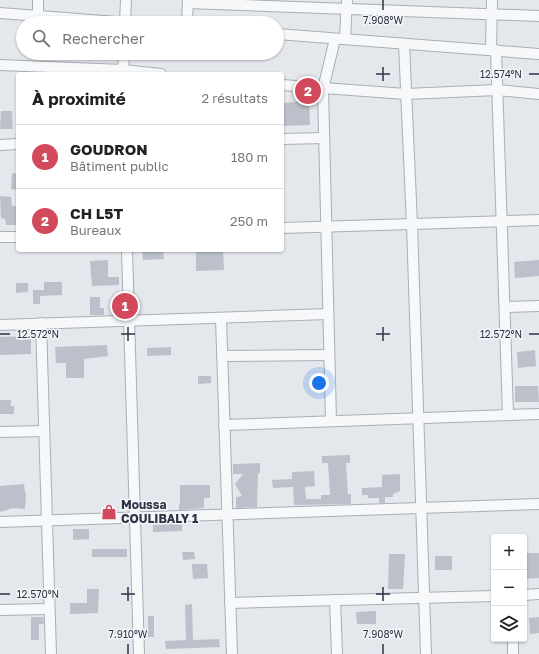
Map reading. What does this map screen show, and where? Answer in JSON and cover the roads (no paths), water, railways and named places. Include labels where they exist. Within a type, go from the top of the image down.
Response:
[{"type":"street","points":[[0,13],[38,16],[38,0]]},
{"type":"street","points":[[125,16],[126,0]]},
{"type":"street","points":[[492,0],[497,90],[508,415]]},
{"type":"street","points":[[188,16],[188,2],[346,4],[539,16]]},
{"type":"street","points":[[331,421],[323,89],[340,39],[346,4]]},
{"type":"street","points":[[284,35],[539,54]]},
{"type":"street","points":[[404,44],[412,224],[426,654]]},
{"type":"street","points":[[0,65],[123,72],[124,60]]},
{"type":"street","points":[[284,85],[406,94],[497,90],[539,94]]},
{"type":"street","points":[[284,139],[324,138]]},
{"type":"street","points":[[0,145],[16,144]]},
{"type":"street","points":[[284,228],[539,220]]},
{"type":"street","points":[[0,237],[16,236]]},
{"type":"street","points":[[128,252],[139,654]]},
{"type":"street","points":[[505,307],[539,306]]},
{"type":"street","points":[[0,324],[328,314]]},
{"type":"street","points":[[220,318],[232,654]]},
{"type":"street","points":[[41,323],[51,654]]},
{"type":"street","points":[[222,356],[329,355]]},
{"type":"street","points":[[224,425],[539,414]]},
{"type":"street","points":[[0,432],[44,431]]},
{"type":"street","points":[[0,522],[539,504]]},
{"type":"street","points":[[527,595],[539,594]]},
{"type":"street","points":[[230,603],[491,596]]},
{"type":"street","points":[[335,600],[337,654]]},
{"type":"street","points":[[0,610],[49,609]]},
{"type":"street","points":[[513,642],[513,654]]},
{"type":"place","name":"CH L5T","points":[[308,91]]},
{"type":"place","name":"GOUDRON","points":[[125,306]]},
{"type":"place","name":"Moussa COULIBALY 1","points":[[109,512]]}]
